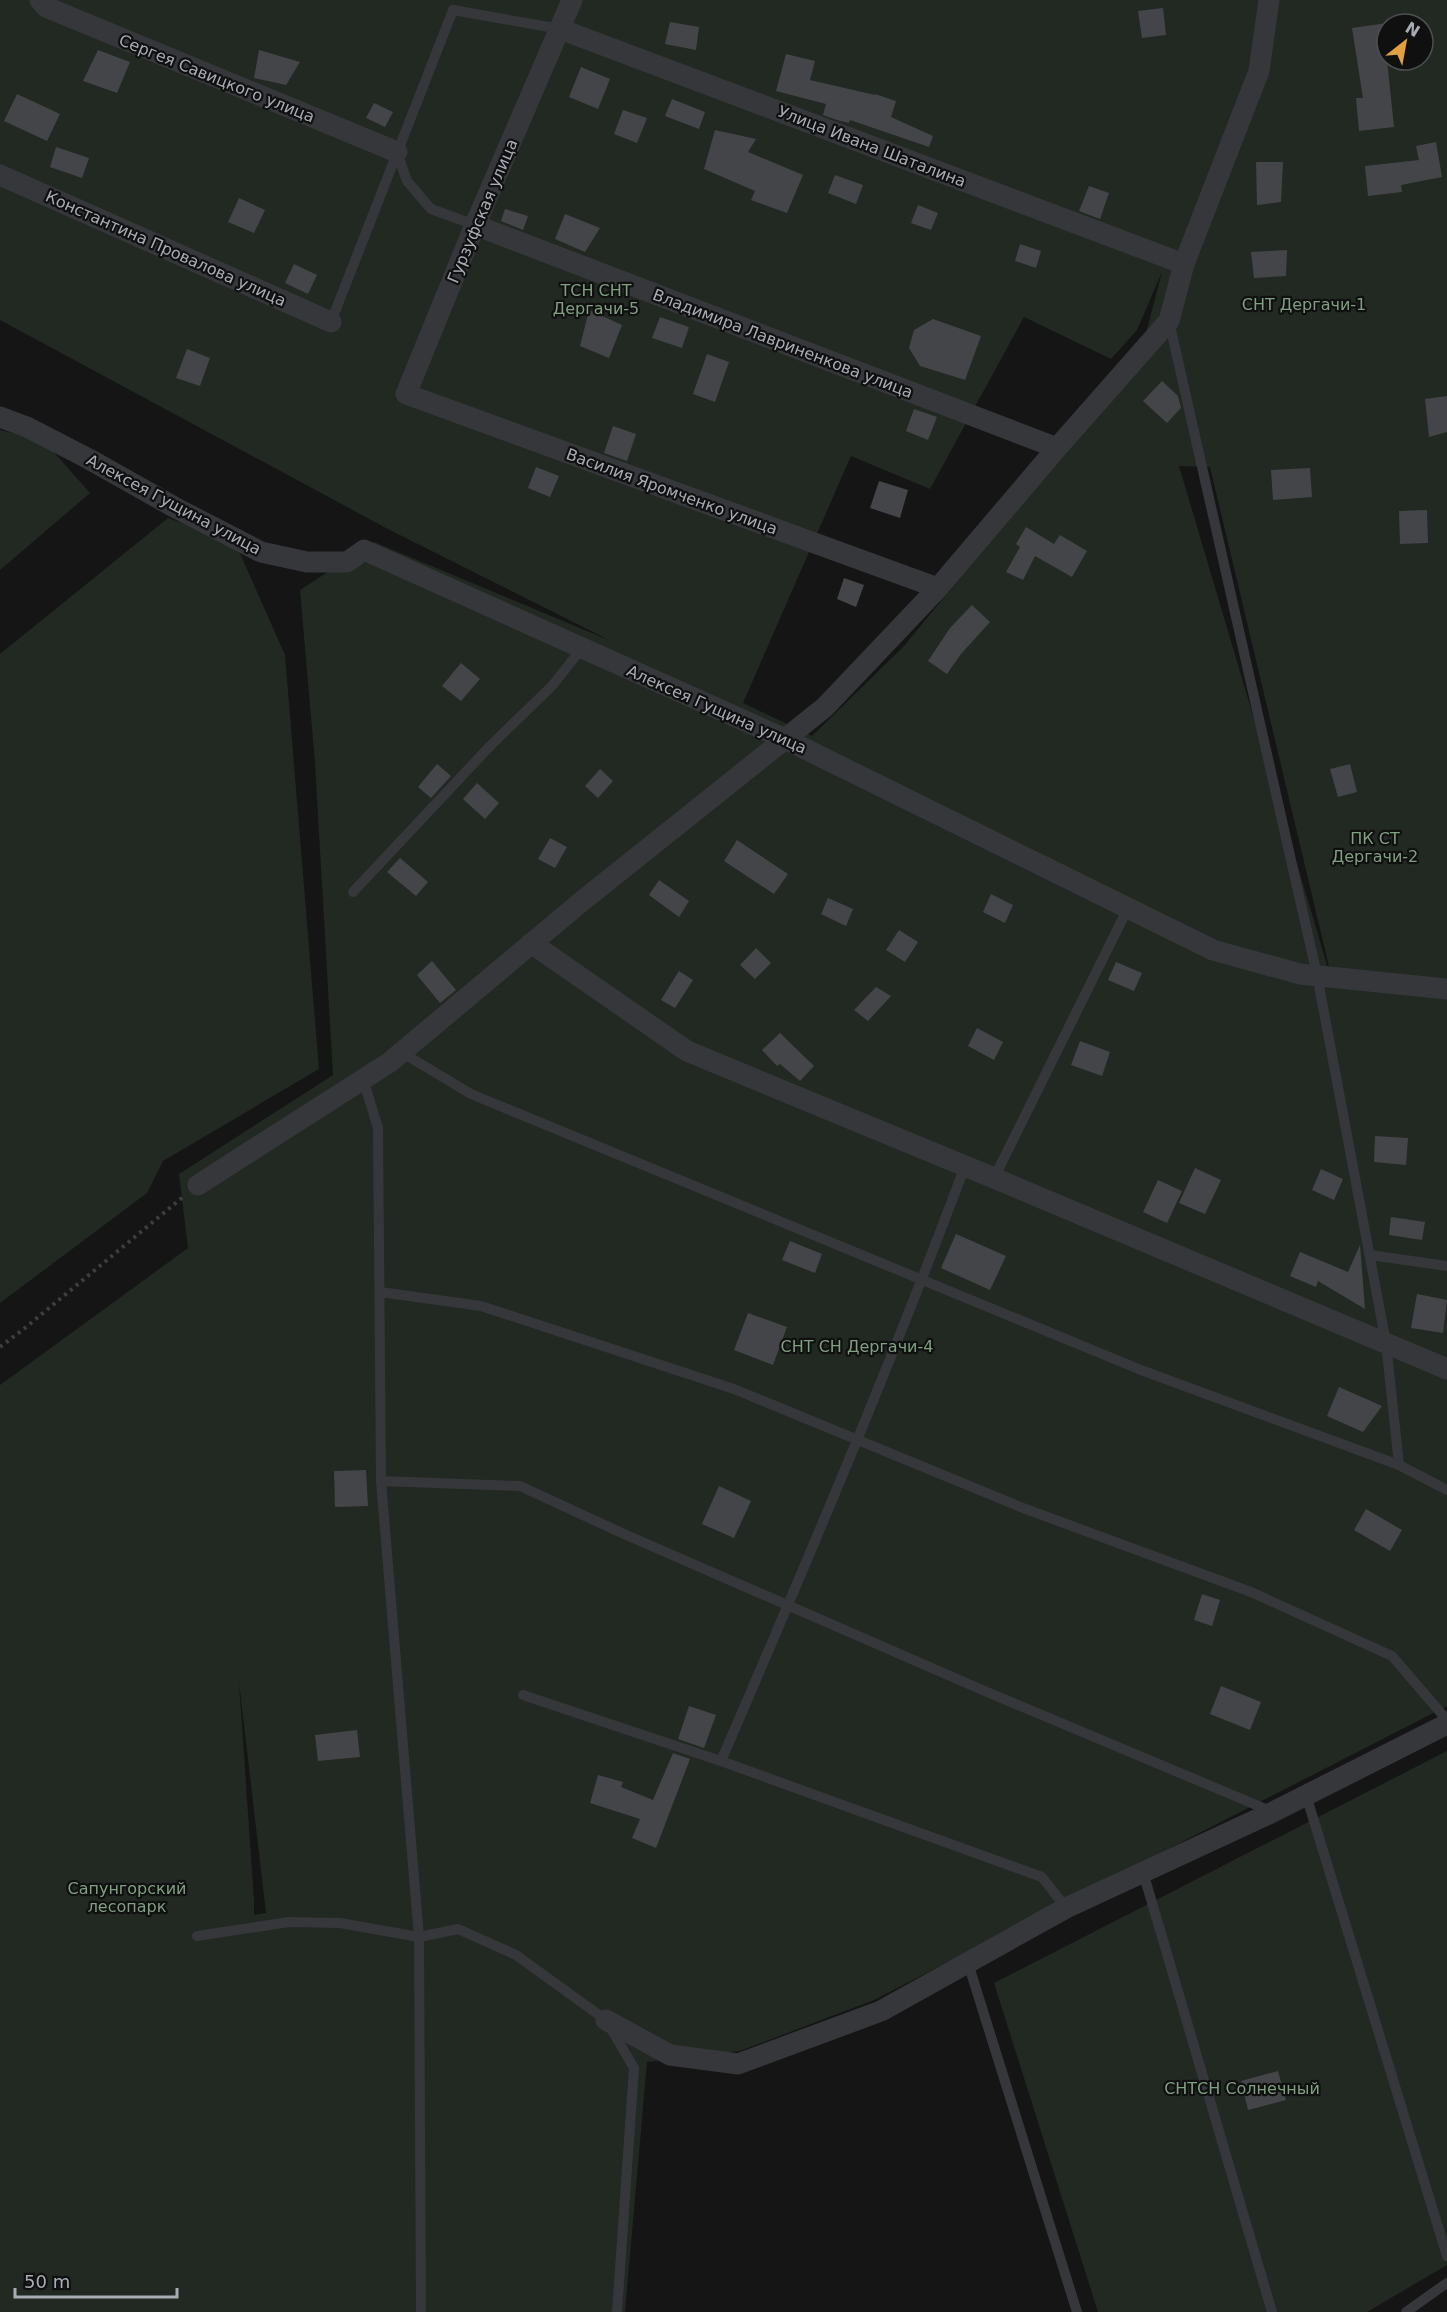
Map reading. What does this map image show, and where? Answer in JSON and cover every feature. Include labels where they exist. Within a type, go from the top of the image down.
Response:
[{"type":"street","name":"Сергея Савицкого улица","points":[[40,0],[46,7],[397,152]]},
{"type":"street","points":[[198,1185],[401,1052],[531,943],[825,707],[938,588],[1169,321],[1184,264],[1259,71],[1269,0]]},
{"type":"street","name":"Улица Ивана Шаталина","points":[[563,10],[1184,264]]},
{"type":"street","name":"Гурзуфская улица","points":[[406,394],[563,10]]},
{"type":"street","name":"Константина Провалова улица","points":[[0,175],[331,322]]},
{"type":"street","name":"Владимира Лавриненкова улица","points":[[475,225],[1057,448]]},
{"type":"street","name":"Василия Яромченко улица","points":[[406,394],[938,588]]},
{"type":"street","name":"Алексея Гущина улица","points":[[0,417],[27,427],[89,459],[261,552],[307,562],[347,562],[364,550],[785,739],[1213,950],[1300,974],[1447,988]]},
{"type":"street","points":[[531,943],[687,1051],[1447,1369]]},
{"type":"street","points":[[606,2020],[670,2055],[738,2064],[881,2011],[1066,1908],[1273,1812],[1447,1722]]},
{"type":"lane","points":[[331,322],[453,10],[563,10]]},
{"type":"lane","points":[[397,152],[407,181],[431,209],[475,225]]},
{"type":"lane","points":[[1169,321],[1317,975],[1386,1343],[1399,1464]]},
{"type":"lane","points":[[353,892],[491,745],[552,686],[582,648]]},
{"type":"lane","points":[[994,1178],[1128,908]]},
{"type":"lane","points":[[401,1052],[471,1094],[1142,1370],[1399,1464],[1447,1490]]},
{"type":"lane","points":[[363,1079],[378,1128],[381,1481],[420,1937],[420,2312]]},
{"type":"lane","points":[[721,1761],[858,1442],[965,1166]]},
{"type":"lane","points":[[1370,1255],[1447,1266]]},
{"type":"lane","points":[[380,1292],[481,1306],[734,1389],[1023,1508],[1251,1592],[1392,1656],[1447,1722]]},
{"type":"lane","points":[[381,1481],[520,1486],[987,1692],[1273,1812]]},
{"type":"lane","points":[[523,1695],[721,1761],[1042,1877],[1066,1908]]},
{"type":"lane","points":[[1306,1795],[1447,2256]]},
{"type":"lane","points":[[1143,1872],[1272,2312]]},
{"type":"lane","points":[[197,1936],[290,1922],[340,1923],[420,1937],[458,1929],[516,1955],[606,2020],[634,2068],[617,2312]]},
{"type":"lane","points":[[968,1963],[1077,2312]]},
{"type":"lane","points":[[1406,2312],[1447,2283]]},
{"type":"path","points":[[0,1347],[198,1185]]},
{"type":"green space","name":"СНТ СН Дергачи-4","points":[[0,0],[1447,0],[1447,1706],[874,2000],[740,2051],[647,2062],[625,2312],[0,2312],[0,1385],[188,1248],[179,1174],[333,1075],[315,763],[300,590],[374,542],[611,641],[386,528],[0,320]],"holes":[[[1162,272],[1141,352],[1040,481],[904,646],[812,736],[743,703],[851,456],[930,489],[1024,317],[1111,359],[1137,330]],[[1179,466],[1210,467],[1331,975],[1330,975]],[[239,1682],[266,1913],[254,1915],[254,1900]]]},
{"type":"green space","points":[[0,430],[43,440],[90,493],[0,570]]},
{"type":"green space","points":[[168,518],[235,542],[285,655],[319,1069],[163,1161],[147,1193],[0,1303],[0,654]]},
{"type":"green space","name":"СНТСН Солнечный","points":[[1447,1751],[1447,2265],[1367,2312],[1098,2312],[994,1983]]},
{"type":"building","points":[[1163,8],[1166,35],[1142,38],[1138,11]]},
{"type":"building","points":[[670,22],[699,27],[696,50],[665,44]]},
{"type":"building","points":[[1375,25],[1375,72],[1388,72],[1394,127],[1359,131],[1356,98],[1363,98],[1352,28]]},
{"type":"building","points":[[98,50],[130,62],[117,93],[83,81]]},
{"type":"building","points":[[259,50],[300,62],[286,85],[254,78]]},
{"type":"building","points":[[786,54],[815,61],[810,80],[875,94],[896,101],[891,117],[933,136],[929,147],[850,120],[849,123],[823,115],[826,104],[776,91]]},
{"type":"building","points":[[581,67],[610,79],[598,109],[569,97]]},
{"type":"building","points":[[17,94],[60,114],[47,141],[4,121]]},
{"type":"building","points":[[672,99],[705,112],[699,129],[665,116]]},
{"type":"building","points":[[374,103],[393,112],[385,127],[366,118]]},
{"type":"building","points":[[623,110],[647,118],[637,143],[614,134]]},
{"type":"building","points":[[715,130],[756,139],[748,152],[803,175],[787,213],[751,200],[755,191],[704,169]]},
{"type":"building","points":[[1436,142],[1442,177],[1401,185],[1402,192],[1368,196],[1365,166],[1419,160],[1416,146]]},
{"type":"building","points":[[56,147],[89,158],[82,178],[50,167]]},
{"type":"building","points":[[1256,162],[1283,162],[1281,202],[1257,205]]},
{"type":"building","points":[[835,175],[863,185],[856,204],[828,193]]},
{"type":"building","points":[[1089,186],[1109,193],[1100,219],[1079,211]]},
{"type":"building","points":[[239,198],[265,210],[254,233],[228,222]]},
{"type":"building","points":[[918,205],[938,213],[931,230],[911,223]]},
{"type":"building","points":[[505,209],[528,216],[523,230],[501,221]]},
{"type":"building","points":[[565,214],[600,228],[585,252],[555,239]]},
{"type":"building","points":[[1020,244],[1041,251],[1036,268],[1015,261]]},
{"type":"building","points":[[1287,250],[1286,276],[1254,278],[1251,252]]},
{"type":"building","points":[[294,264],[317,275],[308,294],[285,283]]},
{"type":"building","points":[[589,310],[622,325],[609,358],[580,346]]},
{"type":"building","points":[[660,317],[689,327],[682,348],[652,338]]},
{"type":"building","points":[[933,319],[981,336],[965,380],[920,366],[909,348],[914,330]]},
{"type":"building","points":[[187,349],[210,358],[200,386],[176,378]]},
{"type":"building","points":[[707,354],[729,362],[715,402],[693,394]]},
{"type":"building","points":[[1162,381],[1178,396],[1181,408],[1167,423],[1143,401]]},
{"type":"building","points":[[1447,396],[1447,432],[1429,437],[1425,399]]},
{"type":"building","points":[[914,409],[937,417],[928,440],[906,431]]},
{"type":"building","points":[[613,426],[636,434],[627,461],[604,453]]},
{"type":"building","points":[[536,467],[559,476],[550,497],[528,488]]},
{"type":"building","points":[[1310,468],[1312,497],[1273,500],[1271,470]]},
{"type":"building","points":[[879,481],[908,490],[900,518],[870,508]]},
{"type":"building","points":[[1427,510],[1428,543],[1400,544],[1399,511]]},
{"type":"building","points":[[1026,527],[1054,544],[1060,535],[1087,551],[1072,577],[1035,556],[1023,580],[1006,572],[1020,547],[1016,544]]},
{"type":"building","points":[[844,578],[864,585],[856,607],[837,599]]},
{"type":"building","points":[[972,605],[990,622],[961,654],[947,674],[928,661],[950,628]]},
{"type":"building","points":[[461,663],[480,679],[461,701],[442,686]]},
{"type":"building","points":[[437,764],[451,776],[431,798],[418,787]]},
{"type":"building","points":[[1350,764],[1357,792],[1338,797],[1330,769]]},
{"type":"building","points":[[600,769],[613,781],[598,798],[585,786]]},
{"type":"building","points":[[477,783],[499,803],[485,819],[463,799]]},
{"type":"building","points":[[550,838],[567,847],[555,868],[538,859]]},
{"type":"building","points":[[737,840],[788,874],[774,894],[724,861]]},
{"type":"building","points":[[400,858],[428,882],[416,896],[387,872]]},
{"type":"building","points":[[659,880],[689,901],[679,917],[649,895]]},
{"type":"building","points":[[991,894],[1013,905],[1005,923],[983,912]]},
{"type":"building","points":[[828,898],[853,909],[846,926],[821,914]]},
{"type":"building","points":[[899,930],[918,942],[905,962],[886,950]]},
{"type":"building","points":[[756,948],[771,963],[755,979],[740,965]]},
{"type":"building","points":[[432,961],[456,990],[440,1003],[417,975]]},
{"type":"building","points":[[1116,962],[1142,973],[1134,991],[1108,980]]},
{"type":"building","points":[[679,971],[693,980],[675,1008],[661,1000]]},
{"type":"building","points":[[876,987],[891,996],[868,1021],[854,1010]]},
{"type":"building","points":[[977,1028],[1003,1042],[994,1060],[968,1046]]},
{"type":"building","points":[[780,1033],[814,1066],[800,1081],[780,1064],[777,1066],[762,1050]]},
{"type":"building","points":[[1080,1041],[1110,1052],[1102,1076],[1071,1065]]},
{"type":"building","points":[[1375,1136],[1408,1138],[1406,1165],[1374,1162]]},
{"type":"building","points":[[1195,1168],[1221,1180],[1205,1214],[1179,1203]]},
{"type":"building","points":[[1321,1169],[1343,1179],[1334,1200],[1312,1190]]},
{"type":"building","points":[[1158,1180],[1182,1191],[1167,1223],[1143,1212]]},
{"type":"building","points":[[1391,1217],[1425,1222],[1422,1240],[1389,1235]]},
{"type":"building","points":[[956,1234],[1006,1256],[990,1290],[941,1268]]},
{"type":"building","points":[[790,1241],[822,1254],[815,1273],[782,1260]]},
{"type":"building","points":[[1360,1245],[1365,1309],[1318,1281],[1316,1287],[1290,1276],[1300,1252],[1348,1272]]},
{"type":"building","points":[[1417,1294],[1447,1300],[1443,1333],[1411,1328]]},
{"type":"building","points":[[748,1313],[787,1327],[773,1365],[734,1350]]},
{"type":"building","points":[[1339,1387],[1382,1406],[1363,1432],[1327,1416]]},
{"type":"building","points":[[366,1470],[368,1506],[335,1507],[334,1471]]},
{"type":"building","points":[[719,1486],[751,1501],[734,1538],[702,1524]]},
{"type":"building","points":[[1366,1509],[1402,1530],[1390,1551],[1354,1530]]},
{"type":"building","points":[[1202,1594],[1220,1600],[1212,1626],[1194,1620]]},
{"type":"building","points":[[1221,1686],[1261,1702],[1250,1730],[1210,1714]]},
{"type":"building","points":[[689,1706],[716,1715],[704,1748],[678,1739]]},
{"type":"building","points":[[357,1730],[360,1757],[318,1761],[315,1735]]},
{"type":"building","points":[[673,1753],[690,1759],[656,1848],[632,1838],[640,1819],[590,1803],[598,1775],[623,1782],[621,1787],[653,1800]]},
{"type":"building","points":[[1278,2071],[1286,2100],[1248,2110],[1241,2081]]},
{"type":"park label","name":"ТСН СНТ Дергачи-5","points":[[596,299]]},
{"type":"park label","name":"СНТ Дергачи-1","points":[[1304,304]]},
{"type":"park label","name":"ПК СТ Дергачи-2","points":[[1375,847]]},
{"type":"park label","name":"Сапунгорский лесопарк","points":[[127,1897]]}]
